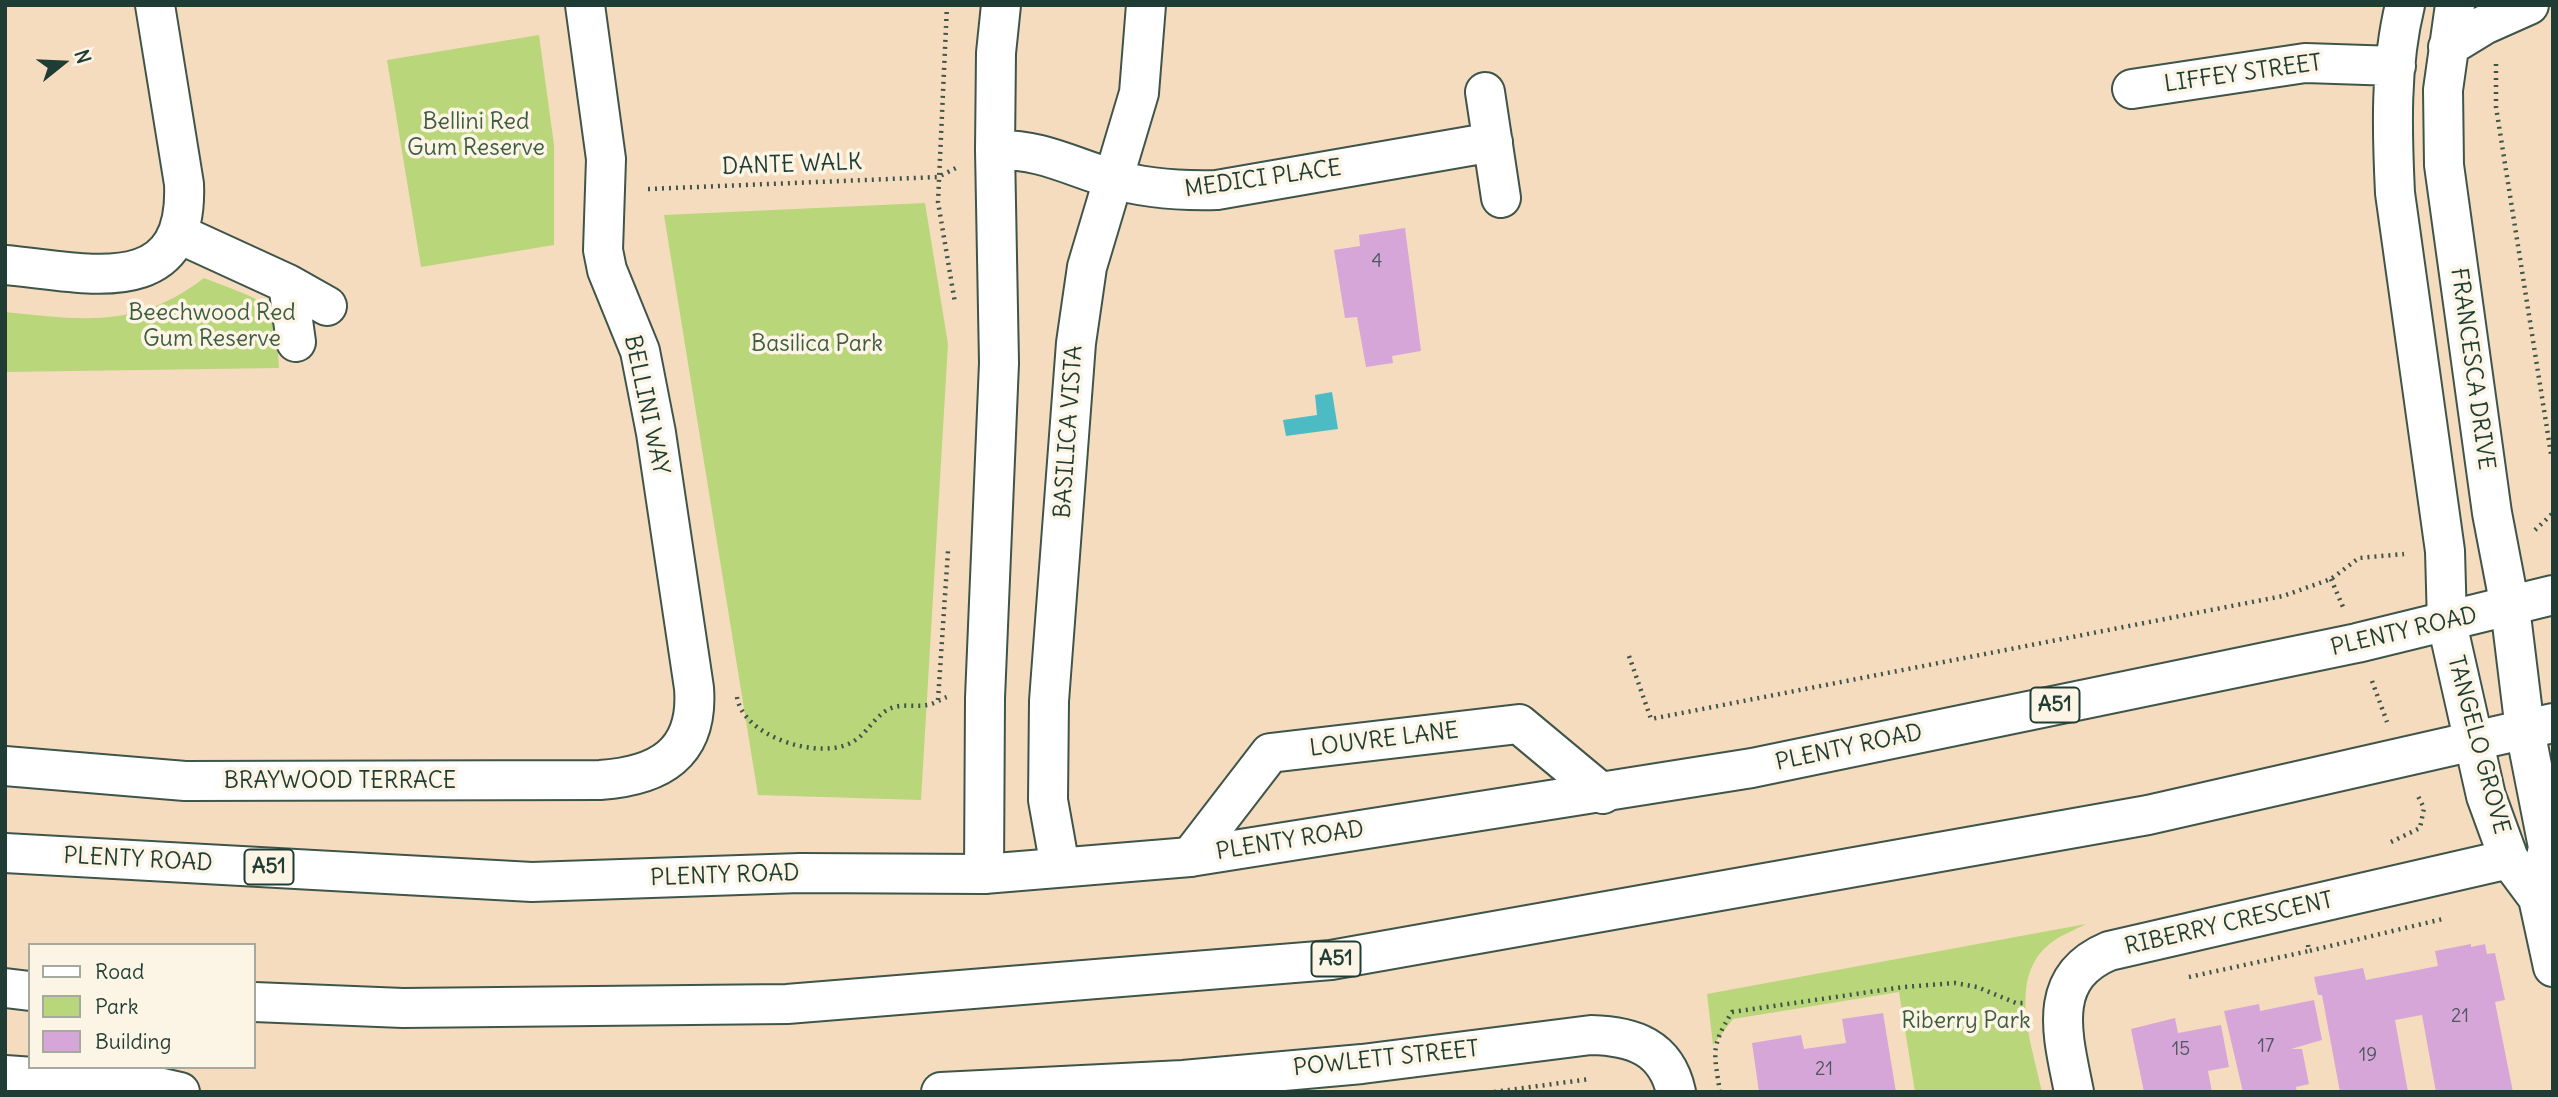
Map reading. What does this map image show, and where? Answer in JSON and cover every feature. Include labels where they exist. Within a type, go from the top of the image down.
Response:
[{"type":"main road","points":[[5,265],[93,273],[137,271],[166,253],[179,234],[185,211],[184,184],[155,5]]},
{"type":"main road","name":"BELLINI WAY","points":[[585,5],[606,159],[603,250],[607,270],[640,351],[656,433],[694,688],[696,709],[692,729],[671,759]]},
{"type":"main road","points":[[984,874],[985,698],[999,363],[995,150],[996,53],[1001,5]]},
{"type":"main road","name":"BASILICA VISTA","points":[[1060,867],[1048,800],[1049,701],[1073,370],[1087,267],[1111,179],[1139,93],[1146,5]]},
{"type":"main road","points":[[2405,5],[2396,66],[2392,136],[2396,205],[2445,551],[2447,622]]},
{"type":"main road","name":"FRANCESCA DRIVE","points":[[2455,5],[2443,90],[2445,165],[2498,544],[2539,727]]},
{"type":"main road","points":[[2448,47],[2514,12]]},
{"type":"main road","name":"LIFFEY STREET","points":[[2132,89],[2305,63],[2396,66]]},
{"type":"main road","points":[[1485,92],[1501,198]]},
{"type":"main road","name":"MEDICI PLACE","points":[[995,150],[1036,152],[1111,179],[1171,191],[1217,190],[1493,142]]},
{"type":"main road","points":[[179,234],[288,284],[327,306]]},
{"type":"main road","points":[[288,284],[296,342]]},
{"type":"main road","name":"PLENTY ROAD","points":[[5,853],[532,882],[800,873],[984,874],[1190,857],[1603,794],[1765,765],[2357,643],[2510,607],[2553,594]]},
{"type":"main road","name":"TANGELO GROVE","points":[[2447,622],[2486,796],[2509,859],[2538,898],[2553,967]]},
{"type":"main road","name":"LOUVRE LANE","points":[[1190,857],[1270,753],[1519,724],[1603,794]]},
{"type":"main road","name":"TANGELO GROVE","points":[[2538,898],[2550,847],[2539,727]]},
{"type":"main road","name":"A51","points":[[256,1002],[403,1008],[787,1004],[1331,960],[2148,815],[2539,727]]},
{"type":"main road","name":"BRAYWOOD TERRACE","points":[[5,766],[185,781],[600,780],[627,778],[652,771],[671,759]]},
{"type":"main road","name":"RIBERRY CRESCENT","points":[[2074,1092],[2064,1033],[2063,1005],[2075,972],[2088,960],[2109,951],[2301,909],[2509,859]]},
{"type":"main road","points":[[5,988],[28,990]]},
{"type":"main road","name":"POWLETT STREET","points":[[941,1092],[1184,1086],[1591,1035],[1620,1036],[1643,1045],[1660,1057],[1676,1092]]},
{"type":"main road","points":[[5,1075],[149,1086],[180,1092]]},
{"type":"path","points":[[947,5],[937,177],[938,202],[957,314]]},
{"type":"path","points":[[2514,12],[2496,107],[2552,456]]},
{"type":"path","name":"DANTE WALK","points":[[648,188],[937,177]]},
{"type":"path","points":[[2498,544],[2528,537],[2553,513]]},
{"type":"path","points":[[938,700],[949,540]]},
{"type":"path","points":[[1629,656],[1651,719],[2283,596],[2331,579],[2359,558],[2445,551]]},
{"type":"path","points":[[2331,579],[2424,808],[2424,820],[2420,828],[2383,845]]},
{"type":"path","points":[[694,688],[735,685],[738,709],[758,729],[803,748],[831,749],[853,743],[882,713],[895,706],[930,705],[950,695],[985,698]]},
{"type":"path","points":[[2301,909],[2309,951]]},
{"type":"path","points":[[2179,979],[2457,915]]},
{"type":"path","points":[[1720,1092],[1713,1049],[1732,1012],[1905,987],[1955,983],[1977,987],[2017,1003],[2063,1005]]},
{"type":"green space","name":"Bellini Red Gum Reserve","points":[[539,35],[554,145],[554,245],[421,267],[387,60]]},
{"type":"green space","name":"Basilica Park","points":[[925,203],[948,344],[921,800],[758,795],[664,215]]},
{"type":"green space","name":"Beechwood Red Gum Reserve","points":[[204,278],[242,292],[264,305],[271,314],[275,327],[279,368],[5,372],[5,312],[60,317],[109,317],[156,306]]},
{"type":"green space","name":"Riberry Park","points":[[2086,924],[2052,942],[2038,957],[2029,974],[2026,1013],[2042,1092],[1915,1092],[1899,992],[1733,1019],[1713,1045],[1707,994]]},
{"type":"water","points":[[1332,392],[1338,429],[1286,436],[1283,420],[1317,415],[1315,395]]},
{"type":"building","points":[[1405,228],[1421,351],[1392,356],[1393,363],[1366,367],[1357,317],[1345,318],[1334,250],[1360,246],[1359,235]]},
{"type":"building","points":[[2471,944],[2471,947],[2485,944],[2487,954],[2495,953],[2505,1000],[2495,1002],[2513,1092],[2436,1092],[2422,1015],[2395,1020],[2408,1092],[2340,1092],[2322,995],[2318,995],[2314,977],[2363,968],[2366,980],[2438,966],[2435,951]]},
{"type":"building","points":[[2314,1000],[2322,1040],[2291,1049],[2302,1049],[2309,1084],[2296,1087],[2297,1092],[2243,1092],[2224,1011],[2259,1004],[2260,1011]]},
{"type":"building","points":[[1883,1013],[1896,1092],[1759,1092],[1752,1043],[1801,1035],[1804,1049],[1846,1043],[1842,1019]]},
{"type":"building","points":[[2175,1018],[2178,1033],[2221,1025],[2229,1067],[2208,1071],[2212,1092],[2144,1092],[2131,1029]]}]
